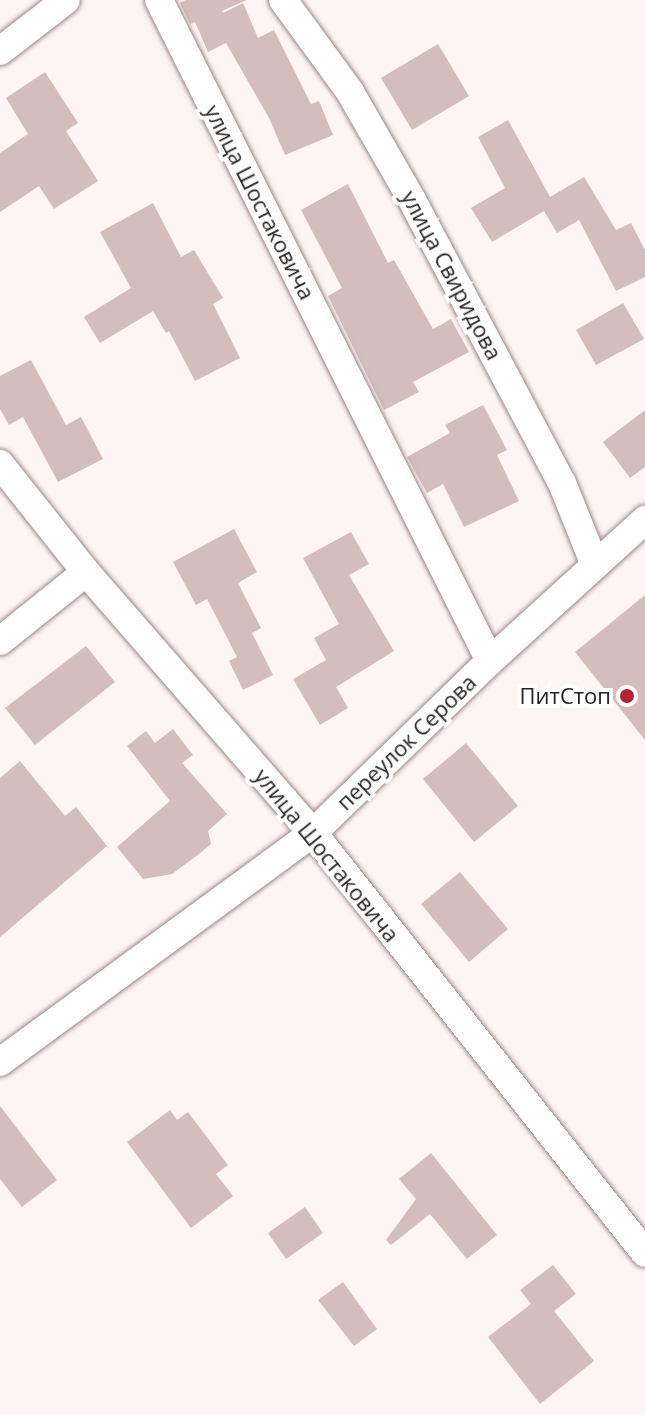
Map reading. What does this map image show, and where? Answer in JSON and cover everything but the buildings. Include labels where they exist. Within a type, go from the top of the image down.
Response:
[{"type":"street","points":[[0,51],[66,0]]},
{"type":"street","name":"улица Шостаковича","points":[[159,0],[490,661]]},
{"type":"street","name":"улица Свиридова","points":[[283,0],[350,92],[412,200],[562,483],[595,565]]},
{"type":"street","name":"улица Шостаковича","points":[[0,464],[86,572],[313,833],[645,1253]]},
{"type":"street","name":"переулок Серова","points":[[0,1062],[313,833],[490,661],[645,520]]},
{"type":"street","points":[[0,641],[86,572]]},
{"type":"place","name":"ПитСтоп","points":[[627,696]]}]
